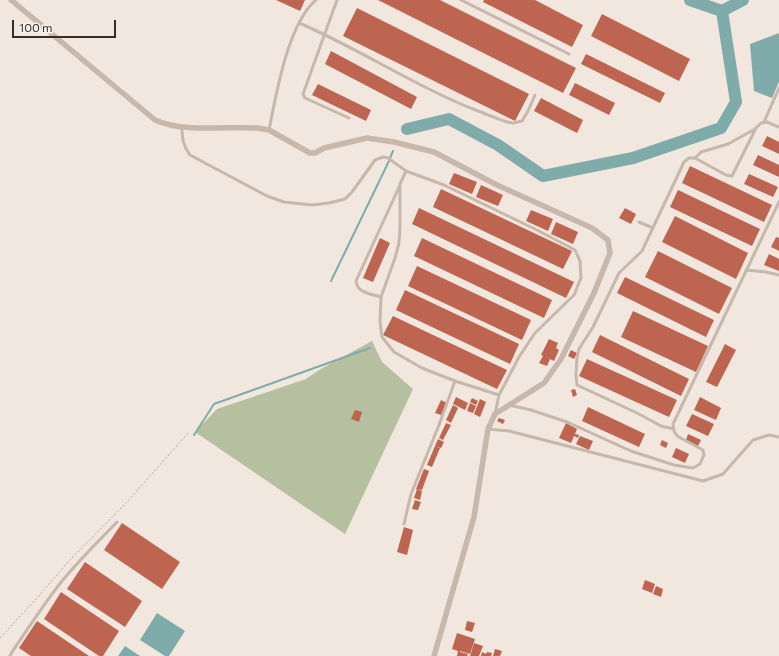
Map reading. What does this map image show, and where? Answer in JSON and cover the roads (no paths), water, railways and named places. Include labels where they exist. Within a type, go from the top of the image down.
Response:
[{"type":"street","points":[[11,0],[155,120],[161,123],[182,127],[249,127],[269,130],[310,153],[315,153],[324,148],[358,139],[367,138],[394,142],[434,152],[497,185],[592,228],[608,240],[610,253],[594,293],[561,358],[544,383],[495,414],[488,429],[474,517],[434,656]]},
{"type":"lane","points":[[269,130],[287,52],[304,14],[316,0]]},
{"type":"lane","points":[[337,0],[303,94],[306,98],[349,118]]},
{"type":"lane","points":[[461,0],[569,54]]},
{"type":"lane","points":[[470,4],[472,0]]},
{"type":"lane","points":[[299,23],[324,34],[448,98],[494,117],[513,123],[522,121],[535,95]]},
{"type":"lane","points":[[764,122],[779,88]]},
{"type":"lane","points":[[674,429],[661,426],[577,384],[577,357],[579,349],[593,326],[619,273],[642,251],[684,162],[689,158],[695,158],[726,175],[732,176],[756,128],[761,122],[767,122],[779,127]]},
{"type":"lane","points":[[182,127],[183,143],[185,150],[190,155],[267,196],[284,202],[312,205],[345,199],[352,192],[375,160],[382,157],[388,158],[406,171],[444,185],[575,250],[580,261],[581,278],[574,295],[536,333],[519,357],[499,395],[495,414]]},
{"type":"lane","points":[[695,158],[701,152],[728,144],[756,128]]},
{"type":"lane","points":[[380,297],[359,290],[356,286],[356,281],[406,171]]},
{"type":"lane","points":[[400,184],[399,243],[395,258],[380,297],[382,337],[394,352],[422,368],[455,381],[499,395]]},
{"type":"lane","points":[[509,405],[531,410],[568,422],[631,451],[674,465],[694,468],[700,464],[704,455],[702,450],[677,436],[673,424],[779,202]]},
{"type":"lane","points":[[639,222],[653,228]]},
{"type":"lane","points":[[746,270],[779,275]]},
{"type":"lane","points":[[404,524],[411,494],[455,381]]},
{"type":"lane","points":[[488,429],[510,431],[703,481],[722,474],[753,440],[770,435],[779,437]]},
{"type":"lane","points":[[10,656],[37,614],[59,586],[117,522]]},
{"type":"water","points":[[779,33],[779,82],[772,98],[754,91],[750,44]]},
{"type":"water","points":[[157,613],[185,631],[169,656],[165,656],[140,640]]},
{"type":"water","points":[[125,646],[140,656],[118,656]]},
{"type":"waterway","points":[[690,0],[722,11],[743,0]]},
{"type":"waterway","points":[[407,129],[449,119],[498,145],[543,176],[633,158],[721,128],[736,102],[722,11]]},
{"type":"waterway","points":[[390,158],[393,151]]},
{"type":"waterway","points":[[331,281],[389,161]]},
{"type":"waterway","points":[[194,435],[214,404],[370,348]]}]
